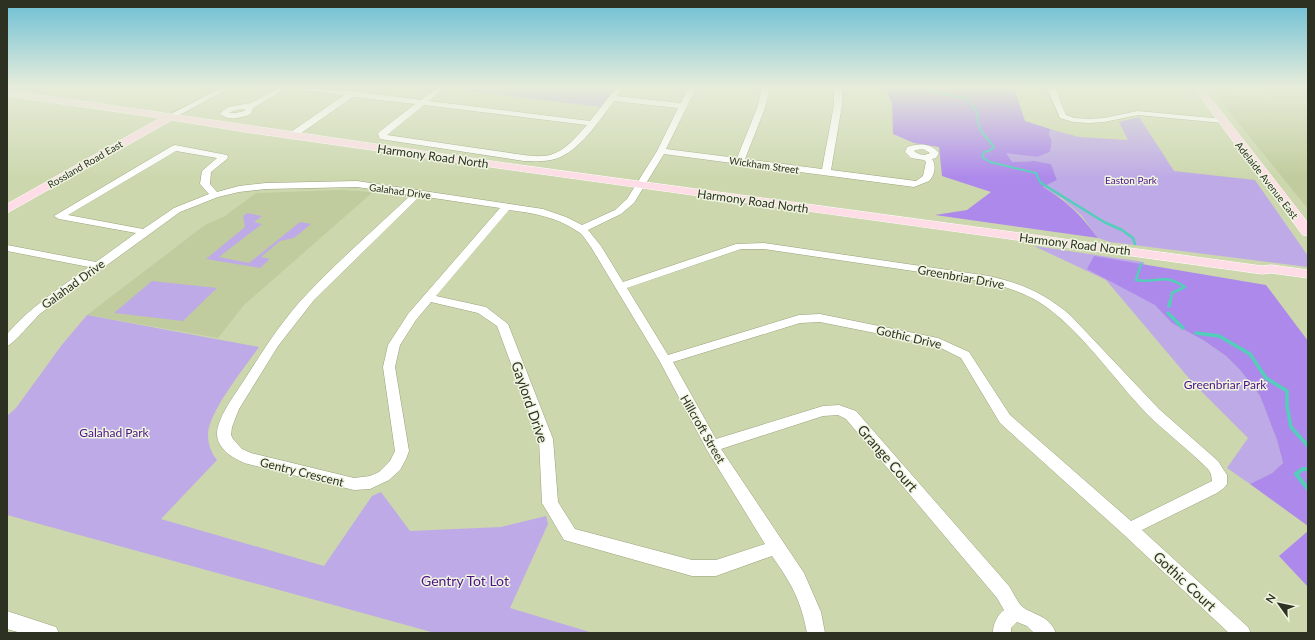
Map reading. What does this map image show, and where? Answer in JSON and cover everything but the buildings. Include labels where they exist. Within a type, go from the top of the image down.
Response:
[{"type":"main road","name":"Harmony Road North","points":[[157,118],[170,119],[204,128],[245,129],[1262,270],[1271,269],[1308,274]]},
{"type":"main road","name":"Adelaide Avenue East","points":[[1221,118],[1308,232]]},
{"type":"main road","name":"Rossland Road East","points":[[7,209],[111,149],[170,119]]},
{"type":"main road","name":"Harmony Road North","points":[[1262,270],[1276,276],[1308,281]]},
{"type":"street","points":[[290,136],[317,118]]},
{"type":"street","points":[[403,118],[382,134],[383,137],[516,157],[542,158],[555,156],[565,150],[581,137],[596,118]]},
{"type":"street","points":[[542,118],[591,124]]},
{"type":"street","points":[[582,229],[610,217],[626,207],[661,151],[677,118]]},
{"type":"street","points":[[740,161],[757,118]]},
{"type":"street","points":[[826,173],[836,118]]},
{"type":"street","points":[[1068,118],[1073,120],[1089,121],[1114,118]]},
{"type":"street","points":[[1190,118],[1223,121]]},
{"type":"street","points":[[145,232],[59,216],[175,148],[224,157],[207,171],[205,184],[215,194]]},
{"type":"street","name":"Wickham Street","points":[[661,151],[914,184],[924,182],[929,177],[930,162],[928,158]]},
{"type":"street","name":"Galahad Drive","points":[[7,342],[23,323],[37,310],[177,210],[215,194],[239,189],[266,186],[357,184],[543,212],[582,229]]},
{"type":"street","name":"Gentry Crescent","points":[[418,193],[310,297],[281,333],[228,417],[224,435],[227,442],[237,453],[248,458],[354,484],[365,484],[382,478],[400,459],[402,451],[389,367],[390,357],[394,345],[402,330],[506,207]]},
{"type":"street","name":"Hillcroft Street","points":[[582,229],[596,246],[621,286],[665,360],[712,446],[798,579],[812,612],[816,633]]},
{"type":"street","name":"Greenbriar Drive","points":[[621,286],[740,246],[764,246],[989,279],[1021,288],[1049,303],[1073,324],[1150,410],[1207,460],[1217,470],[1221,478],[1220,484],[1212,489],[1129,528]]},
{"type":"street","points":[[7,248],[98,266]]},
{"type":"street","name":"Gaylord Drive","points":[[428,298],[482,310],[502,324],[546,438],[550,503],[570,535],[692,568],[716,568],[776,547]]},
{"type":"street","name":"Gothic Drive","points":[[665,360],[799,319],[820,318],[938,342],[965,355],[1005,419],[1129,528]]},
{"type":"street","name":"Grange Court","points":[[712,446],[823,411],[839,410],[851,416],[1003,592],[1016,613]]},
{"type":"street","name":"Gothic Court","points":[[1129,528],[1242,633]]},
{"type":"street","points":[[1002,633],[1003,624],[1011,615],[1016,613],[1033,620],[1047,633]]},
{"type":"street","points":[[7,620],[50,633]]},
{"type":"shaded area","points":[[892,118],[1024,118],[1025,121],[1050,129],[1049,135],[1052,141],[1050,152],[1037,157],[1006,153],[1012,162],[1035,161],[1051,164],[1057,180],[1043,187],[1060,198],[1074,210],[1098,238],[935,215],[967,210],[991,192],[942,176],[939,147],[914,143],[893,134]]},
{"type":"shaded area","points":[[1234,118],[1308,118],[1308,209]]},
{"type":"shaded area","points":[[341,190],[373,192],[244,305],[218,338],[87,315],[205,225],[225,216],[256,193]]},
{"type":"shaded area","points":[[1094,256],[1266,285],[1308,341],[1308,526],[1250,484],[1272,473],[1283,463],[1277,440],[1260,396],[1241,371],[1226,356],[1203,340],[1172,323],[1155,305],[1087,269]]},
{"type":"shaded area","points":[[1308,531],[1308,587],[1279,556]]},
{"type":"green space","name":"Easton Park","points":[[1140,118],[1174,171],[1255,180],[1308,256],[1308,267],[1110,242],[1098,238],[1082,216],[1063,199],[1043,187],[1057,180],[1051,164],[1035,161],[1012,162],[1005,152],[1037,157],[1050,152],[1052,141],[1049,135],[1050,129],[1079,137],[1128,140],[1119,122]]},
{"type":"green space","points":[[247,213],[262,216],[254,222],[262,224],[219,257],[249,263],[300,222],[311,224],[294,238],[280,241],[261,257],[270,259],[260,268],[206,259],[245,227],[243,216]]},
{"type":"green space","name":"Greenbriar Park","points":[[1034,246],[1144,262],[1142,275],[1203,340],[1226,356],[1241,371],[1260,396],[1277,440],[1283,463],[1272,473],[1250,484],[1227,468],[1248,438],[1193,383],[1106,280]]},
{"type":"green space","points":[[152,281],[217,288],[183,321],[114,313]]},
{"type":"green space","name":"Galahad Park","points":[[87,315],[259,347],[229,389],[214,414],[210,424],[208,434],[210,448],[217,460],[161,519],[324,566],[372,496],[381,492],[410,531],[501,527],[546,516],[548,524],[510,608],[593,633],[435,633],[7,515],[7,416],[16,408],[61,346]]},
{"type":"waterway","points":[[978,118],[981,131],[994,147],[989,151],[984,152],[982,157],[990,162],[1036,173],[1040,182],[1043,184]]},
{"type":"waterway","points":[[1041,183],[1104,222],[1122,230],[1133,238],[1135,244]]},
{"type":"waterway","points":[[1141,264],[1136,280],[1143,281],[1165,279],[1171,280],[1185,287],[1172,293],[1170,303]]},
{"type":"waterway","points":[[1169,306],[1170,302]]},
{"type":"waterway","points":[[1168,313],[1183,328]]},
{"type":"waterway","points":[[1196,333],[1219,336],[1250,354],[1266,378],[1287,391],[1287,406],[1291,427],[1308,446]]},
{"type":"waterway","points":[[1308,469],[1303,469],[1296,474],[1308,489]]},
{"type":"park label","name":"Gentry Tot Lot","points":[[465,580]]}]
